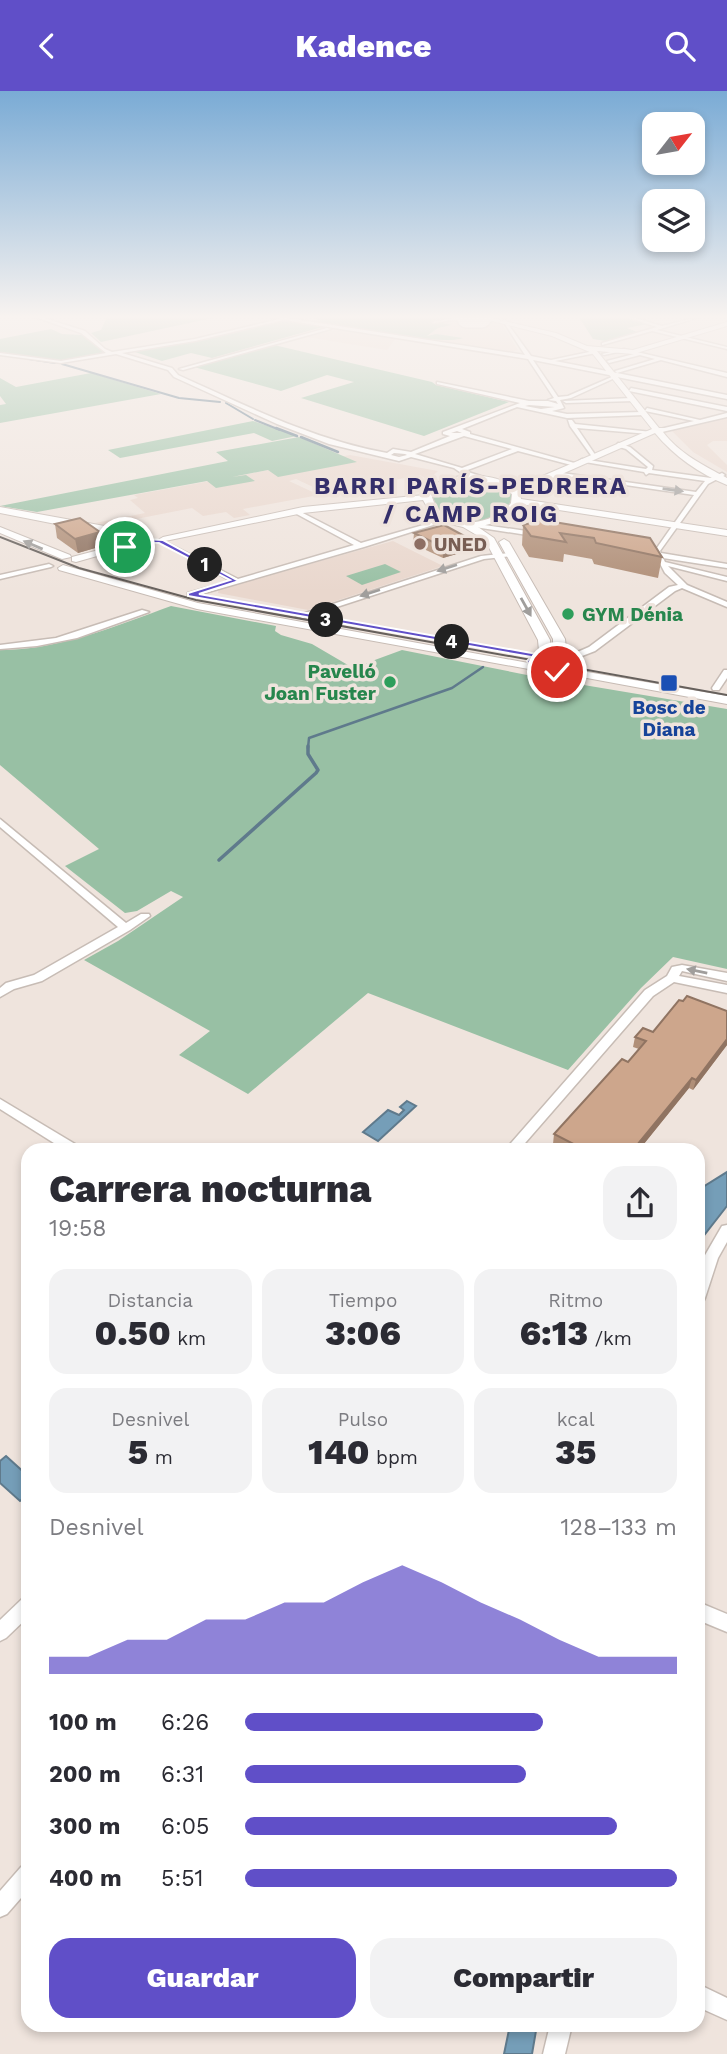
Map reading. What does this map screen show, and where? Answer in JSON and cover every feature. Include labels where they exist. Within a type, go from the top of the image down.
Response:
[{"type":"main road","points":[[642,409],[656,431],[720,478]]},
{"type":"main road","points":[[511,488],[531,484],[656,431]]},
{"type":"main road","points":[[427,497],[433,488],[443,483],[488,480],[511,488],[517,495],[517,501],[497,525]]},
{"type":"main road","points":[[37,558],[49,564],[71,561],[153,538],[295,511],[427,497]]},
{"type":"main road","points":[[427,497],[433,513],[446,520],[497,525]]},
{"type":"main road","points":[[517,501],[726,532]]},
{"type":"main road","points":[[2,517],[21,513],[153,538]]},
{"type":"main road","points":[[460,523],[485,534],[498,556],[544,640],[545,652],[537,660]]},
{"type":"main road","points":[[497,525],[559,639],[559,652],[567,662],[727,700]]},
{"type":"main road","points":[[0,530],[71,561],[188,604],[537,660],[567,662],[721,689]]},
{"type":"main road","points":[[71,561],[191,595],[537,660],[548,672],[567,662]]},
{"type":"street","points":[[249,409],[271,421],[325,442],[448,470],[450,474],[443,483]]},
{"type":"street","points":[[399,459],[511,409]]},
{"type":"street","points":[[467,433],[523,409]]},
{"type":"street","points":[[538,409],[567,416],[644,412],[701,421]]},
{"type":"street","points":[[547,411],[551,409]]},
{"type":"street","points":[[562,409],[593,456]]},
{"type":"street","points":[[689,409],[724,416]]},
{"type":"street","points":[[573,426],[656,431],[724,416]]},
{"type":"street","points":[[386,455],[393,451],[403,451],[446,434],[447,431],[467,433],[517,449],[578,463],[720,478]]},
{"type":"street","points":[[618,445],[628,448],[651,467],[636,485]]},
{"type":"street","points":[[462,470],[517,449]]},
{"type":"street","points":[[403,451],[488,480]]},
{"type":"street","points":[[557,473],[698,494]]},
{"type":"street","points":[[659,555],[675,525],[698,494],[720,478]]},
{"type":"street","points":[[295,511],[362,546]]},
{"type":"street","points":[[191,595],[446,520]]},
{"type":"street","points":[[497,525],[538,535]]},
{"type":"street","points":[[505,544],[552,534],[516,529]]},
{"type":"street","points":[[153,538],[236,581]]},
{"type":"street","points":[[642,548],[727,579]]},
{"type":"street","points":[[300,616],[483,557],[511,555]]},
{"type":"street","points":[[659,555],[727,559]]},
{"type":"street","points":[[659,555],[727,566]]},
{"type":"street","points":[[659,555],[669,575],[683,585],[727,605]]},
{"type":"street","points":[[0,577],[49,564]]},
{"type":"street","points":[[567,662],[592,649],[672,589],[683,585]]},
{"type":"street","points":[[0,647],[30,645],[79,635],[145,612]]},
{"type":"street","points":[[721,689],[727,671]]},
{"type":"street","points":[[0,822],[126,928]]},
{"type":"street","points":[[3,987],[38,978],[145,916]]},
{"type":"street","points":[[517,1143],[649,993],[672,978],[676,969],[727,977]]},
{"type":"street","points":[[672,978],[727,989]]},
{"type":"street","points":[[0,1103],[64,1143]]},
{"type":"street","points":[[705,1276],[711,1257],[727,1230]]},
{"type":"street","points":[[0,1632],[21,1612]]},
{"type":"street","points":[[705,1614],[727,1623]]},
{"type":"street","points":[[0,1907],[21,1882]]},
{"type":"street","points":[[705,1998],[727,2009]]},
{"type":"street","points":[[554,2054],[559,2032]]},
{"type":"shaded area","points":[[727,416],[727,441],[713,441],[707,445],[727,465],[727,472],[693,452],[671,430]]},
{"type":"shaded area","points":[[350,455],[438,471],[428,480],[420,475],[326,493],[296,479],[289,481],[319,495],[243,509],[250,515],[234,518],[226,512],[203,516],[192,508],[126,521],[132,526],[122,529],[95,523],[145,513],[130,500],[138,498],[134,495]]},
{"type":"shaded area","points":[[393,541],[443,566],[308,610],[218,593],[219,589]]},
{"type":"green space","points":[[0,409],[80,409],[0,423]]},
{"type":"green space","points":[[335,409],[492,409],[424,436]]},
{"type":"green space","points":[[253,421],[297,436],[272,441],[254,433],[120,458],[108,450]]},
{"type":"green space","points":[[299,437],[357,462],[278,477],[268,470],[232,477],[246,475],[255,481],[216,488],[207,481],[37,512],[0,506],[228,461],[216,452]]},
{"type":"green space","points":[[473,481],[504,487],[512,495],[509,505],[502,512],[483,520],[460,520],[441,514],[433,498],[436,493],[450,484]]},
{"type":"green space","points":[[385,564],[401,572],[362,585],[346,576]]},
{"type":"green space","points":[[171,606],[276,626],[275,631],[281,635],[312,644],[353,668],[402,650],[542,678],[727,709],[727,969],[673,957],[641,988],[568,1070],[368,993],[248,1094],[179,1055],[210,1031],[84,960],[118,941],[183,897],[171,891],[137,911],[125,913],[65,866],[99,849],[0,765],[0,650],[66,641]]},
{"type":"water","points":[[407,1101],[416,1106],[378,1141],[363,1132],[388,1110],[399,1115],[404,1110],[400,1107]]},
{"type":"water","points":[[727,1172],[727,1206],[705,1234],[705,1186]]},
{"type":"water","points":[[6,1456],[21,1470],[20,1501],[0,1483],[0,1461]]},
{"type":"water","points":[[509,2032],[536,2032],[532,2054],[504,2054]]},
{"type":"building","points":[[80,518],[100,532],[75,539],[55,524]]},
{"type":"building","points":[[542,520],[650,538],[662,557],[596,543],[594,538],[560,533],[566,542],[531,536],[523,525]]},
{"type":"building","points":[[444,525],[470,539],[443,547],[414,533]]},
{"type":"building","points":[[687,996],[727,1011],[727,1039],[696,1080],[692,1078],[639,1143],[571,1143],[554,1134],[622,1059],[628,1062],[646,1041],[635,1037],[643,1028],[653,1032],[679,1000],[683,1001]]},
{"type":"waterway","points":[[235,409],[253,419]]},
{"type":"waterway","points":[[255,420],[280,430]]},
{"type":"waterway","points":[[276,428],[297,436]]},
{"type":"waterway","points":[[301,437],[338,452]]},
{"type":"waterway","points":[[308,748],[309,738],[452,688],[483,667]]},
{"type":"waterway","points":[[219,860],[316,773],[318,770],[308,754],[308,748]]},
{"type":"tram line","points":[[0,537],[79,568],[196,600],[727,695]]},
{"type":"place","name":"UNED","points":[[420,544]]},
{"type":"place","name":"GYM Dénia","points":[[568,614]]},
{"type":"place","name":"Pavelló Joan Fuster","points":[[390,682]]},
{"type":"place","name":"Bosc de Diana","points":[[669,683]]},
{"type":"district","name":"BARRI PARÍS-PEDRERA / CAMP ROIG","points":[[471,500]]},
{"type":"route","points":[[125,547],[145,541],[160,541],[236,581],[191,595],[537,656],[531,661],[534,667],[557,672]]}]
